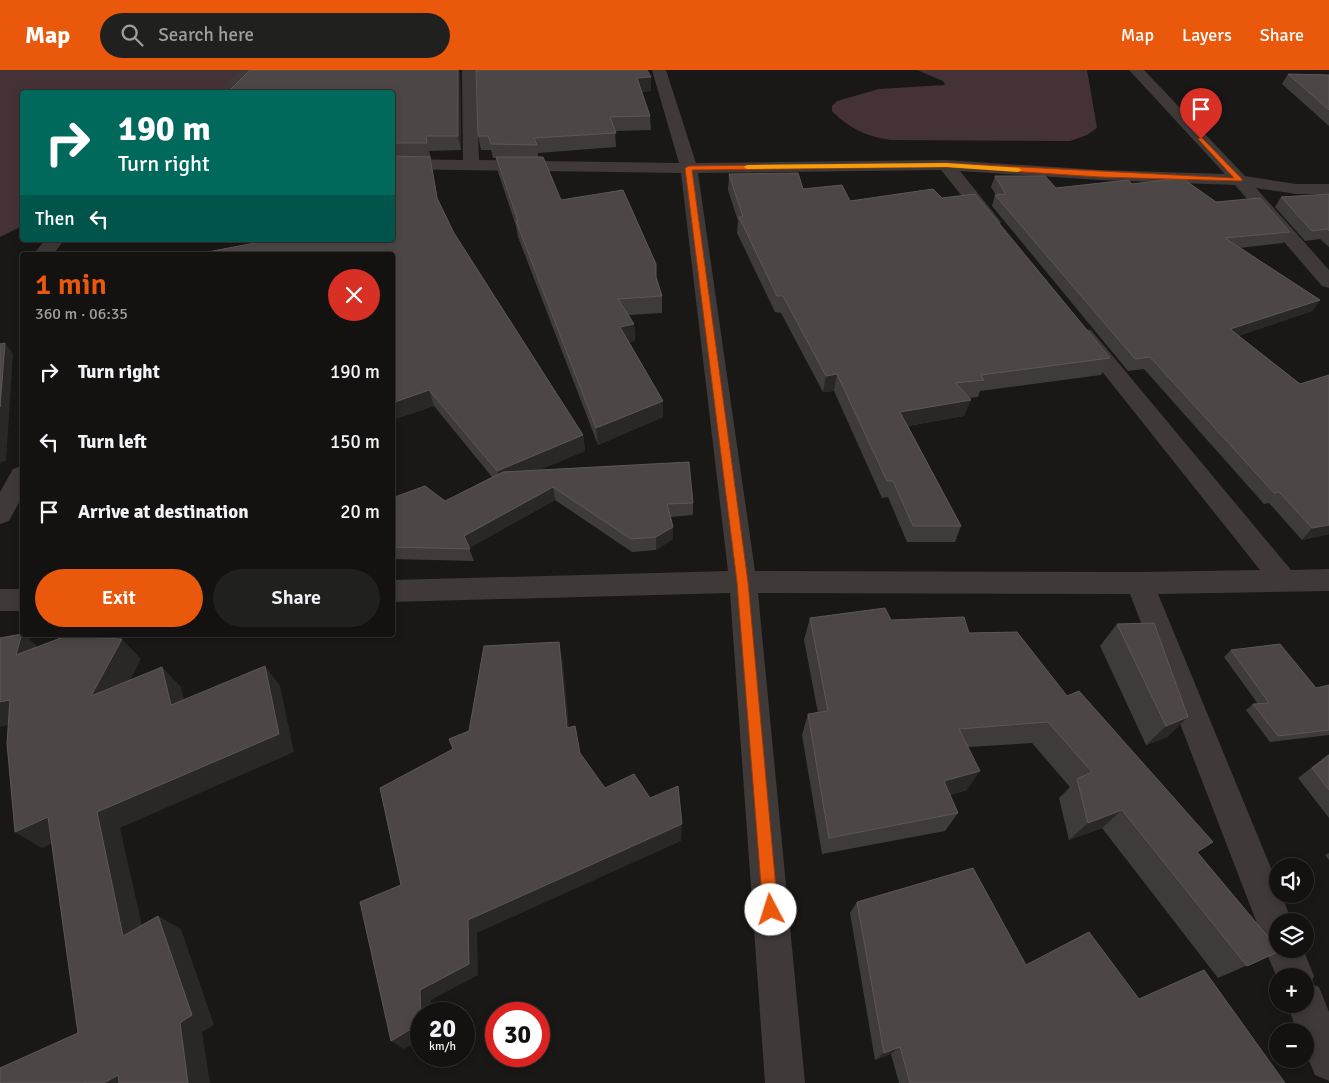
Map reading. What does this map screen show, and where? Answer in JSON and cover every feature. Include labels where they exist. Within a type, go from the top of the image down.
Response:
[{"type":"street","points":[[226,90],[249,70]]},
{"type":"street","points":[[469,70],[471,165]]},
{"type":"street","points":[[659,70],[689,168],[743,582],[785,1083]]},
{"type":"street","points":[[1136,70],[1240,180],[1329,282]]},
{"type":"street","points":[[395,164],[689,168],[946,165],[1240,180],[1296,189],[1329,190]]},
{"type":"street","points":[[946,165],[1002,234]]},
{"type":"street","points":[[1071,319],[1284,581]]},
{"type":"street","points":[[0,514],[20,478]]},
{"type":"street","points":[[395,591],[743,582],[1140,583],[1329,580]]},
{"type":"street","points":[[1140,583],[1271,913]]},
{"type":"street","points":[[0,600],[20,600]]},
{"type":"street","points":[[1310,1013],[1329,1061]]},
{"type":"shaded area","points":[[0,70],[245,70],[222,90],[20,90],[20,227],[0,237]]},
{"type":"shaded area","points":[[917,70],[1087,70],[1097,128],[1087,135],[1070,141],[891,140],[874,137],[859,131],[851,127],[832,111],[832,106],[837,101],[879,89],[945,85],[943,81]]},
{"type":"building","points":[[250,70],[458,70],[458,136],[426,136],[427,143],[395,143],[395,90],[230,90]]},
{"type":"building","points":[[476,70],[647,70],[651,77],[637,78],[650,116],[610,117],[616,133],[534,138],[537,145],[491,144],[488,136],[478,136]]},
{"type":"building","points":[[1288,74],[1329,75],[1329,110]]},
{"type":"building","points":[[395,156],[430,157],[437,198],[454,233],[583,435],[497,471],[429,390],[395,402],[395,252],[208,252],[260,242],[395,242]]},
{"type":"building","points":[[496,157],[543,157],[561,200],[623,190],[656,264],[656,277],[662,296],[618,299],[634,324],[620,327],[663,401],[596,428],[516,221],[518,221]]},
{"type":"building","points":[[798,173],[803,189],[842,185],[850,201],[933,189],[942,198],[975,194],[1110,358],[981,375],[984,380],[956,383],[971,400],[900,412],[961,526],[913,526],[893,481],[887,481],[837,374],[826,376],[783,296],[777,296],[739,217],[743,217],[729,174]]},
{"type":"building","points":[[995,176],[1045,176],[1056,188],[1128,180],[1132,184],[1182,178],[1216,202],[1260,198],[1290,232],[1225,238],[1320,300],[1230,329],[1300,384],[1329,375],[1329,525],[1312,528],[1279,492],[1274,493],[1150,357],[1135,359],[995,195],[1006,194]]},
{"type":"building","points":[[1329,194],[1329,231],[1327,229],[1312,231],[1281,197]]},
{"type":"building","points":[[5,343],[0,407],[0,344]]},
{"type":"building","points":[[689,462],[693,503],[667,504],[673,527],[656,537],[631,539],[553,487],[464,536],[470,549],[395,547],[395,497],[425,486],[445,501],[503,472]]},
{"type":"building","points":[[885,608],[891,620],[964,617],[969,633],[1017,632],[1067,696],[1079,691],[1213,842],[1197,852],[1269,938],[1269,956],[1247,966],[1122,810],[1088,823],[1077,779],[1092,772],[1048,722],[959,729],[980,771],[944,781],[958,813],[829,838],[808,714],[828,711],[810,618]]},
{"type":"building","points":[[1154,623],[1188,717],[1166,726],[1117,624]]},
{"type":"building","points":[[20,634],[21,637],[16,655],[63,637],[122,639],[91,696],[162,667],[171,705],[265,666],[279,734],[97,812],[123,936],[158,916],[192,1015],[180,1023],[188,1083],[119,1083],[118,1075],[104,1083],[0,1083],[0,1068],[78,1033],[48,817],[15,832],[7,743],[10,700],[0,702],[0,638]]},
{"type":"building","points":[[559,642],[567,728],[575,726],[580,753],[605,788],[634,774],[650,798],[678,786],[682,824],[468,920],[469,964],[420,990],[420,1002],[410,1002],[410,1030],[391,1041],[360,902],[401,885],[380,788],[453,749],[449,739],[469,731],[484,646]]},
{"type":"building","points":[[1280,644],[1316,688],[1329,685],[1329,730],[1278,736],[1253,704],[1269,703],[1231,650]]},
{"type":"building","points":[[1329,755],[1329,790],[1312,768]]},
{"type":"building","points":[[973,868],[1026,965],[1089,932],[1139,999],[1204,970],[1269,1061],[1269,1068],[1274,1068],[1285,1083],[910,1083],[900,1047],[884,1053],[857,902]]},
{"type":"slow traffic","points":[[747,167],[946,165],[1018,170]]},
{"type":"route","points":[[771,910],[743,582],[689,168],[946,165],[1240,180],[1201,139]]}]
